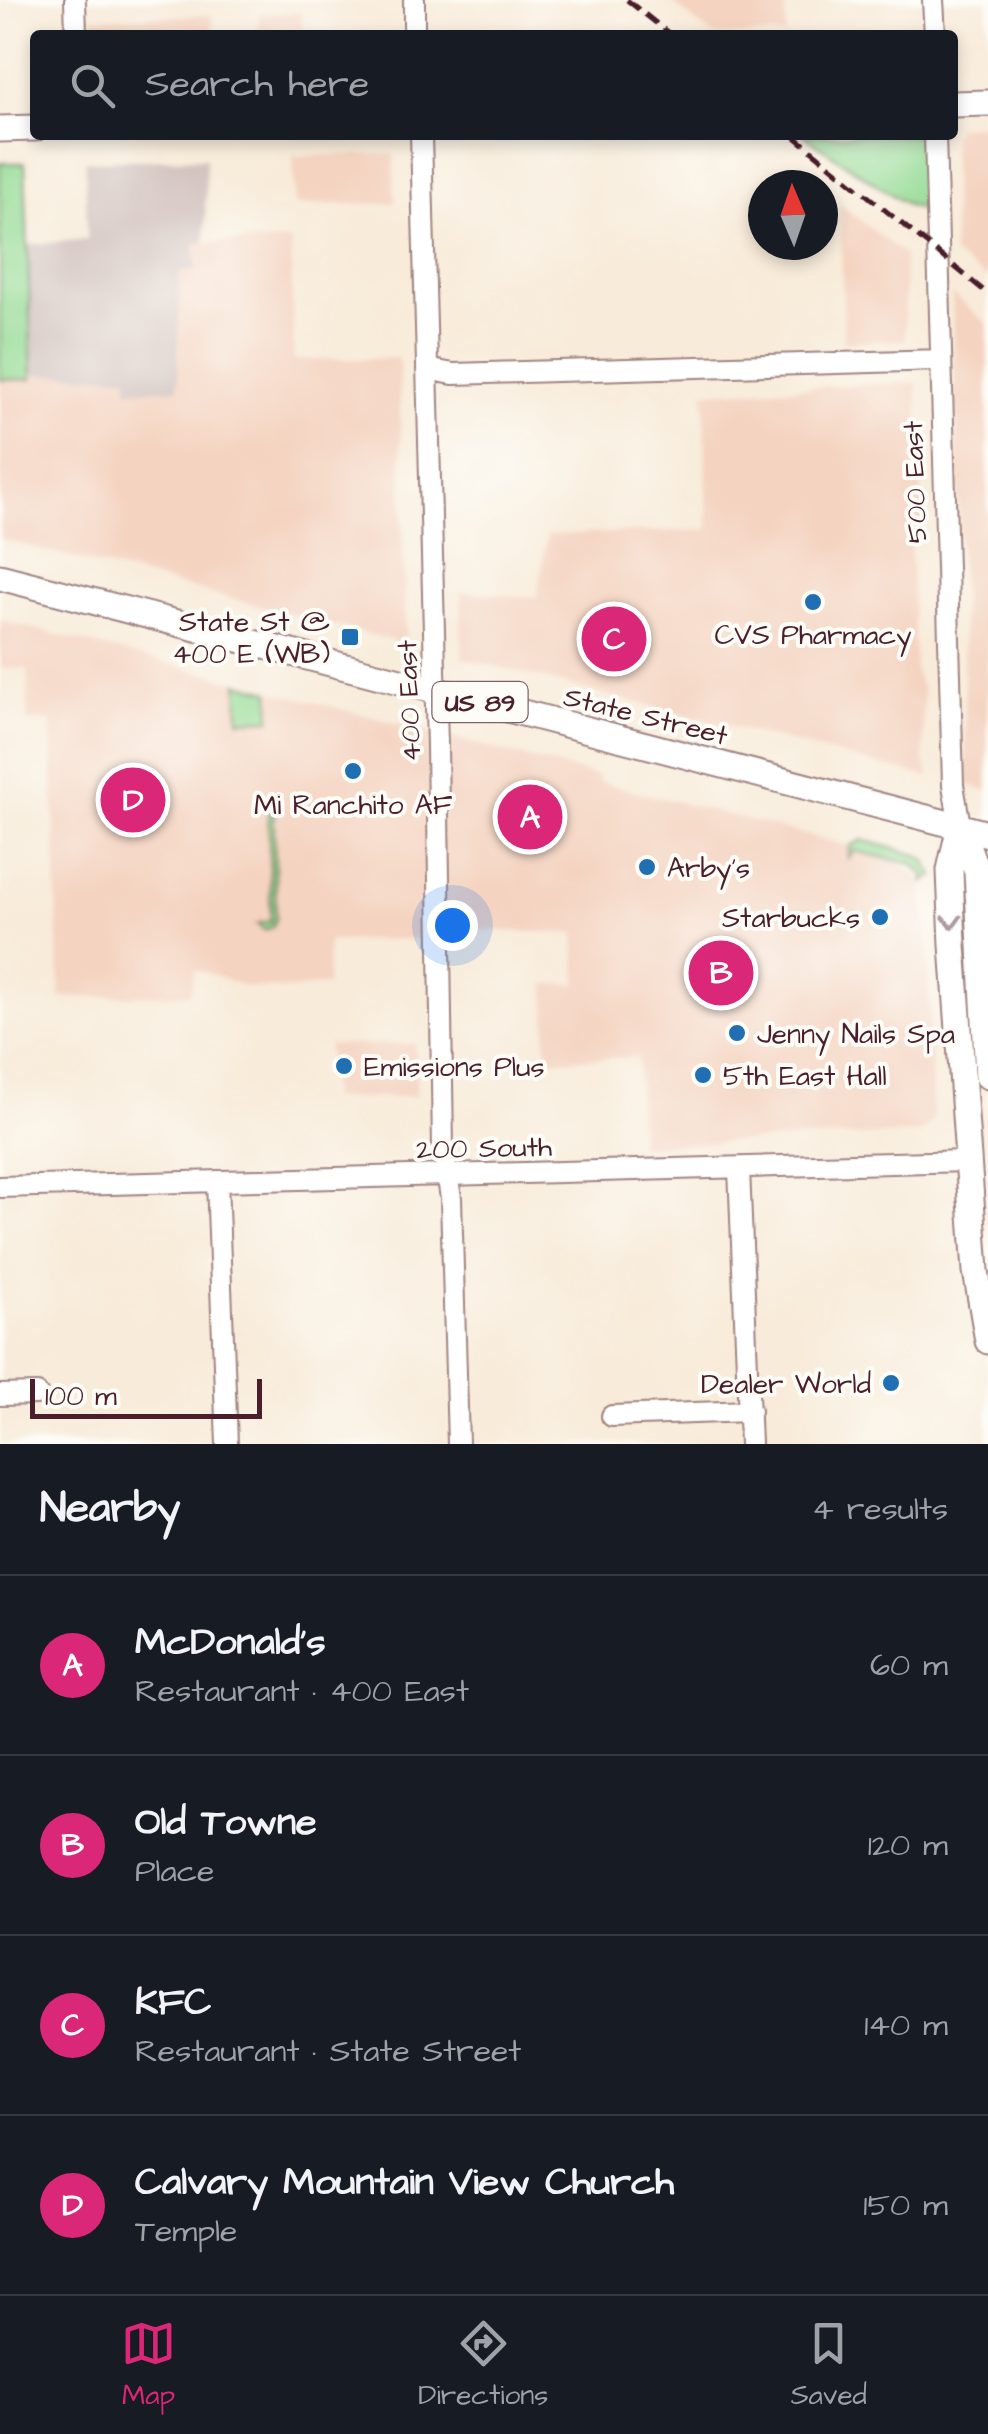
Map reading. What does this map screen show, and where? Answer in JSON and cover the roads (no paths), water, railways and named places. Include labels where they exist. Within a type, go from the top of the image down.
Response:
[{"type":"main road","points":[[958,104],[988,103]]},
{"type":"main road","points":[[0,129],[30,128]]},
{"type":"main road","name":"State Street","points":[[0,577],[988,834]]},
{"type":"main road","name":"500 East","points":[[960,826],[977,878],[988,1076]]},
{"type":"main road","name":"500 East","points":[[960,826],[950,870],[976,1271],[988,1340]]},
{"type":"street","points":[[75,0],[76,30]]},
{"type":"street","points":[[414,0],[414,30]]},
{"type":"street","points":[[933,0],[935,30]]},
{"type":"street","name":"400 East","points":[[421,140],[443,1149],[451,1198],[458,1444]]},
{"type":"street","name":"500 East","points":[[935,140],[953,786],[960,826]]},
{"type":"street","points":[[427,369],[453,374],[941,360]]},
{"type":"street","name":"200 South","points":[[0,1187],[968,1161]]},
{"type":"street","points":[[740,1168],[750,1444]]},
{"type":"street","points":[[217,1181],[226,1444]]},
{"type":"street","points":[[0,1395],[37,1394]]},
{"type":"street","points":[[612,1416],[750,1412]]},
{"type":"railway","points":[[627,0],[665,30]]},
{"type":"railway","points":[[799,140],[988,294]]},
{"type":"place","name":"CVS Pharmacy","points":[[813,602]]},
{"type":"place","name":"State St @ 400 E (WB)","points":[[350,637]]},
{"type":"place","name":"KFC","points":[[614,639]]},
{"type":"place","name":"Mi Ranchito AF","points":[[353,771]]},
{"type":"place","name":"Calvary Mountain View Church","points":[[133,800]]},
{"type":"place","name":"McDonald's","points":[[530,817]]},
{"type":"place","name":"Arby's","points":[[647,867]]},
{"type":"place","name":"Starbucks","points":[[880,917]]},
{"type":"place","name":"Old Towne","points":[[721,973]]},
{"type":"place","name":"Jenny Nails Spa","points":[[737,1033]]},
{"type":"place","name":"Emissions Plus","points":[[344,1066]]},
{"type":"place","name":"5th East Hall","points":[[703,1075]]},
{"type":"place","name":"Dealer World","points":[[891,1383]]}]
